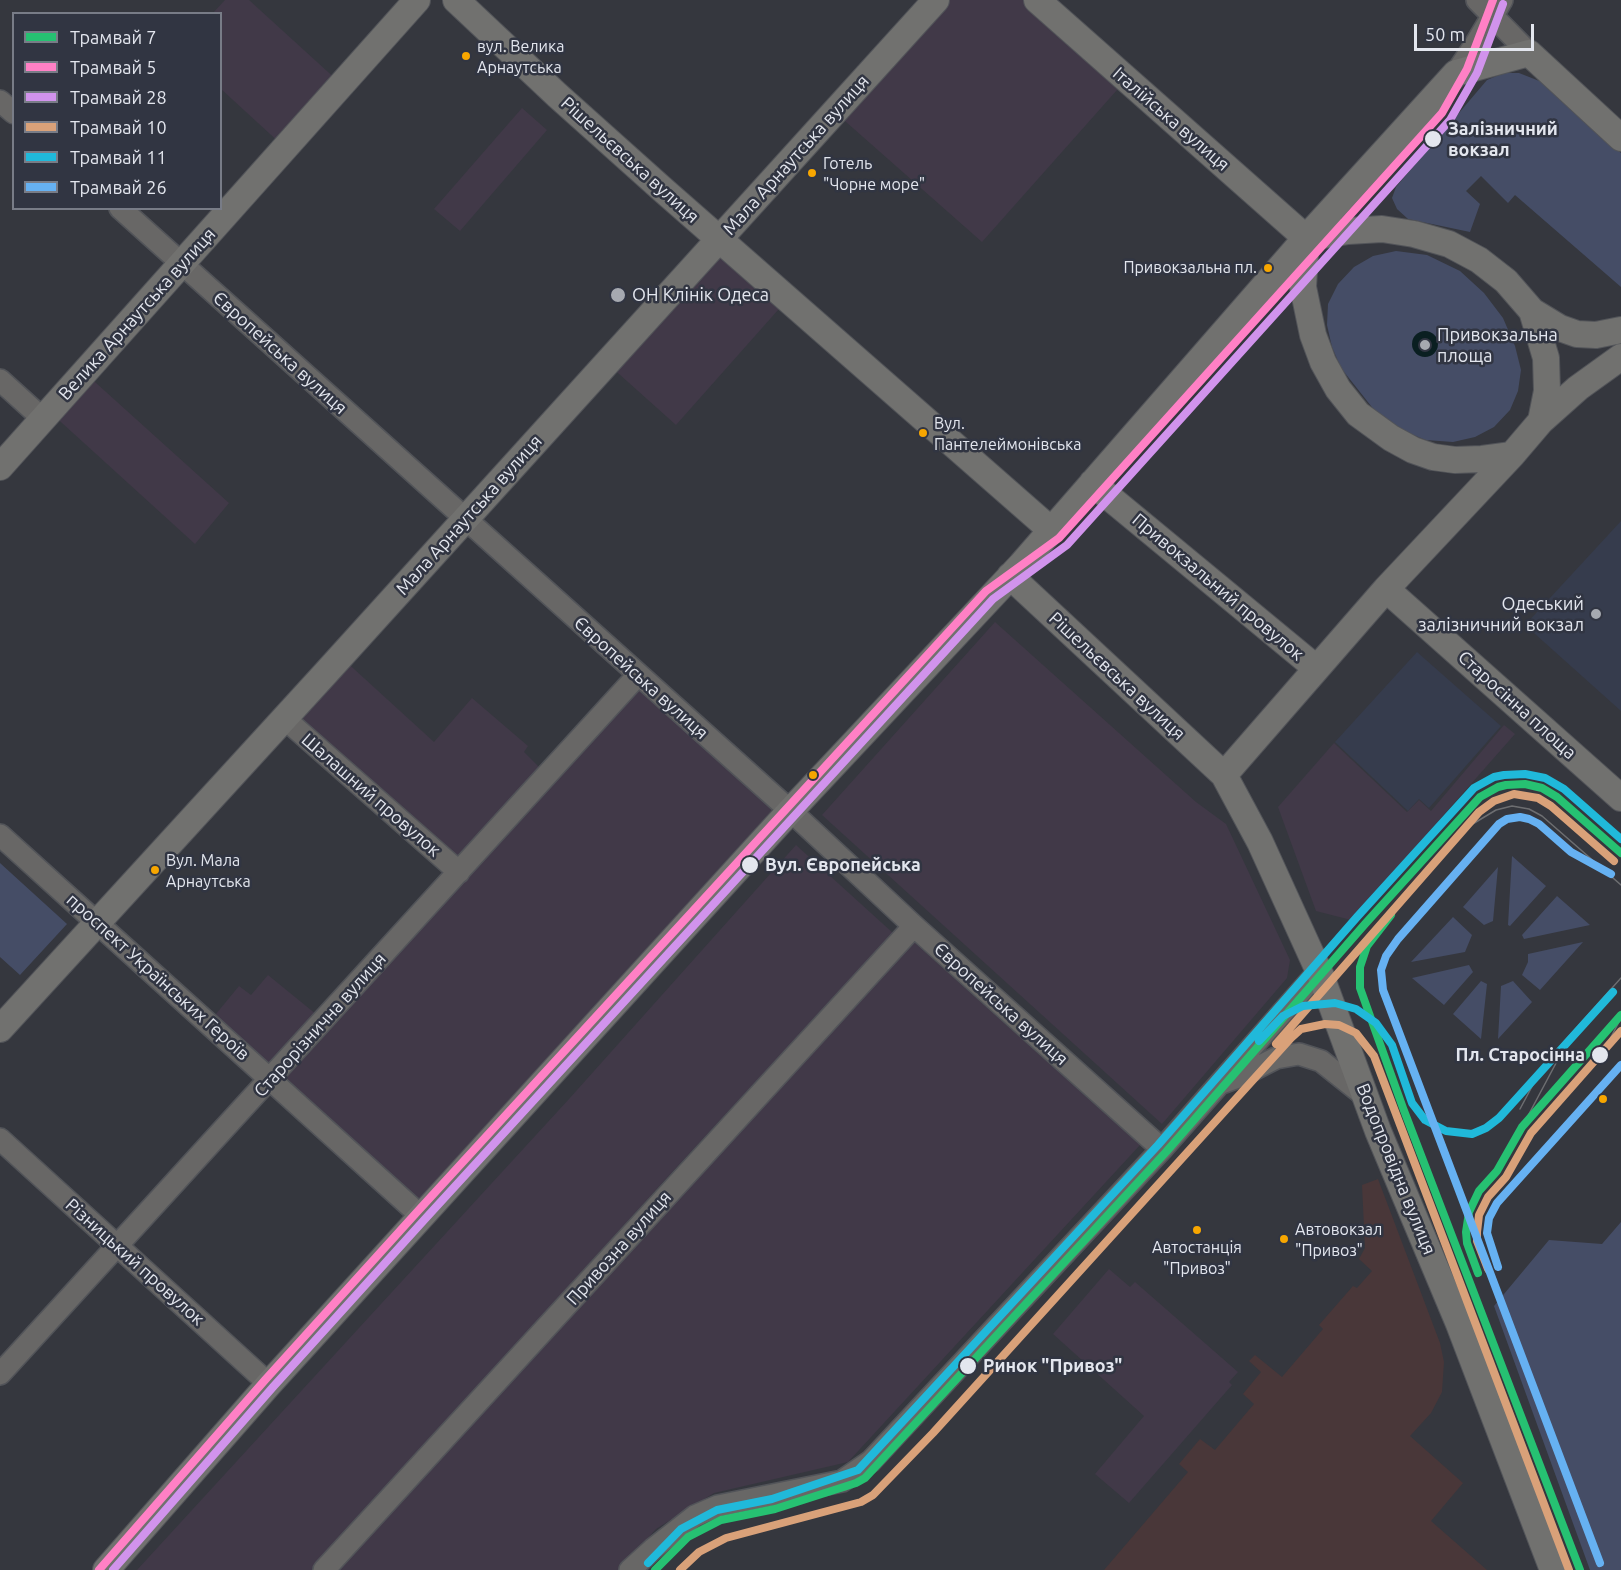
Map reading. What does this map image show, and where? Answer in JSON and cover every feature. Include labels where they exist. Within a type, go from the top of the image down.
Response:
[{"type":"main road","name":"Велика Арнаутська вулиця","points":[[0,467],[417,0]]},
{"type":"main road","name":"Рішельєвська вулиця","points":[[456,0],[557,95],[719,240],[1051,530]]},
{"type":"main road","name":"Мала Арнаутська вулиця","points":[[0,1029],[936,0]]},
{"type":"main road","name":"Італійська вулиця","points":[[1036,0],[1306,238]]},
{"type":"main road","points":[[106,1570],[270,1384],[790,812],[1010,576],[1306,238],[1456,72],[1529,53],[1621,138]]},
{"type":"main road","points":[[1306,238],[1348,231],[1382,230],[1414,234],[1449,244],[1479,260],[1506,281],[1532,311],[1560,328],[1577,334],[1596,335],[1617,328]]},
{"type":"main road","points":[[1306,238],[1303,287],[1312,334],[1323,362],[1338,389],[1358,414],[1390,438],[1432,457],[1455,460],[1512,455]]},
{"type":"main road","points":[[1532,311],[1547,366],[1547,391],[1541,421]]},
{"type":"main road","points":[[1224,775],[1386,589],[1541,421],[1578,388],[1621,357]]},
{"type":"main road","name":"Привокзальний провулок","points":[[1092,483],[1316,668]]},
{"type":"main road","name":"Рішельєвська вулиця","points":[[1010,576],[1224,775]]},
{"type":"main road","name":"Старосінна площа","points":[[1386,589],[1621,798]]},
{"type":"main road","name":"Водопровідна вулиця","points":[[1224,775],[1260,842],[1319,971],[1365,1096],[1459,1324],[1553,1570]]},
{"type":"street","points":[[1478,0],[1498,7],[1529,53]]},
{"type":"street","points":[[1456,72],[1498,7]]},
{"type":"street","points":[[0,101],[12,111]]},
{"type":"street","name":"Європейська вулиця","points":[[122,210],[1162,1149]]},
{"type":"street","points":[[0,380],[43,419]]},
{"type":"street","name":"Старорізнична вулиця","points":[[0,1374],[638,675]]},
{"type":"street","name":"Шалашний провулок","points":[[284,718],[459,872]]},
{"type":"street","name":"проспект Українських Героїв","points":[[0,835],[422,1217]]},
{"type":"street","name":"Привозна вулиця","points":[[324,1570],[914,926]]},
{"type":"street","points":[[630,1570],[695,1516],[718,1506],[842,1481],[865,1466],[1162,1149],[1319,971]]},
{"type":"street","points":[[1219,1084],[1241,1076],[1276,1058],[1299,1054],[1321,1061],[1365,1096]]},
{"type":"street","name":"Різницький провулок","points":[[0,1139],[270,1384]]},
{"type":"street","points":[[638,1570],[653,1549]]},
{"type":"shaded area","points":[[225,0],[249,0],[339,82],[282,145],[222,90],[222,12],[214,12]]},
{"type":"shaded area","points":[[941,0],[1033,0],[1125,81],[982,242],[837,114]]},
{"type":"shaded area","points":[[1504,73],[1519,73],[1547,84],[1621,153],[1621,287],[1515,195],[1508,203],[1481,176],[1466,191],[1480,204],[1470,232],[1408,219],[1397,209],[1392,198],[1396,187],[1487,80]]},
{"type":"shaded area","points":[[522,108],[547,130],[460,231],[434,209]]},
{"type":"shaded area","points":[[718,243],[786,301],[676,425],[609,365]]},
{"type":"shaded area","points":[[1396,251],[1427,255],[1460,271],[1484,293],[1503,318],[1515,346],[1521,370],[1518,391],[1510,410],[1494,427],[1475,437],[1453,442],[1426,440],[1398,429],[1375,411],[1341,368],[1332,347],[1327,325],[1328,304],[1338,284],[1354,267],[1373,256]]},
{"type":"shaded area","points":[[1425,331],[1435,334],[1438,344],[1435,354],[1425,357],[1415,354],[1412,344],[1415,334]]},
{"type":"shaded area","points":[[85,373],[229,503],[195,544],[51,413]]},
{"type":"shaded area","points":[[1621,521],[1621,711],[1525,625]]},
{"type":"shaded area","points":[[995,622],[1196,802],[1226,824],[1290,960],[1287,978],[1162,1124],[822,815]]},
{"type":"shaded area","points":[[1417,652],[1501,726],[1429,808],[1419,799],[1408,811],[1335,742]]},
{"type":"shaded area","points":[[342,658],[434,742],[472,698],[528,746],[524,752],[545,773],[458,869],[289,719]]},
{"type":"shaded area","points":[[639,675],[788,812],[423,1212],[273,1080]]},
{"type":"shaded area","points":[[1504,725],[1515,734],[1351,920],[1316,911],[1278,807],[1334,743],[1407,812],[1419,800],[1431,811]]},
{"type":"shaded area","points":[[796,845],[893,933],[663,1182],[313,1570],[137,1570],[569,1099]]},
{"type":"shaded area","points":[[1512,856],[1546,886],[1510,926],[1508,925]]},
{"type":"shaded area","points":[[0,863],[67,924],[20,975],[0,957]]},
{"type":"shaded area","points":[[1498,867],[1493,921],[1484,925],[1463,907]]},
{"type":"shaded area","points":[[1557,896],[1590,925],[1524,939],[1522,935]]},
{"type":"shaded area","points":[[1453,917],[1472,935],[1465,952],[1411,962]]},
{"type":"shaded area","name":"Ринок \"Привоз\"","points":[[914,942],[1140,1145],[848,1462],[714,1493],[656,1529],[620,1570],[329,1570],[467,1417]]},
{"type":"shaded area","points":[[1583,942],[1540,990],[1522,975],[1528,962],[1528,954]]},
{"type":"shaded area","points":[[1469,965],[1473,972],[1444,1005],[1412,978]]},
{"type":"shaded area","points":[[268,975],[322,1019],[270,1077],[211,1020],[239,986],[251,995]]},
{"type":"shaded area","points":[[1481,981],[1487,984],[1481,1039],[1453,1014]]},
{"type":"shaded area","points":[[1513,981],[1532,1002],[1498,1039],[1501,986]]},
{"type":"shaded area","points":[[1378,1179],[1440,1343],[1444,1362],[1442,1392],[1431,1413],[1410,1436],[1463,1483],[1431,1521],[1487,1570],[1104,1570],[1188,1472],[1179,1464],[1200,1439],[1215,1450],[1254,1404],[1243,1394],[1261,1372],[1249,1361],[1255,1355],[1282,1377],[1323,1329],[1319,1325],[1353,1286],[1357,1288],[1372,1271],[1359,1259],[1365,1248],[1362,1185]]},
{"type":"shaded area","points":[[1621,1222],[1621,1570],[1590,1570],[1494,1306],[1549,1240],[1602,1244]]},
{"type":"shaded area","points":[[1109,1269],[1130,1287],[1135,1282],[1238,1372],[1229,1382],[1232,1385],[1129,1503],[1095,1474],[1144,1416],[1053,1334]]},
{"type":"tram line","name":"5","points":[[99,1570],[265,1380],[417,1212],[986,591],[1059,538],[1442,113],[1467,69],[1493,0]]},
{"type":"tram line","name":"28","points":[[113,1570],[273,1387],[425,1219],[993,599],[1067,545],[1450,120],[1477,73],[1503,4]]},
{"type":"tram line","name":"11","points":[[648,1563],[681,1529],[717,1510],[772,1499],[858,1470],[1158,1145],[1357,917],[1474,788],[1494,777],[1504,775],[1525,774],[1545,778],[1564,789],[1621,839]]},
{"type":"tram line","name":"7","points":[[655,1570],[688,1537],[721,1520],[775,1509],[865,1478],[1166,1152],[1365,924],[1480,797],[1506,785],[1525,784],[1542,788],[1557,797],[1621,853]]},
{"type":"tram line","name":"10","points":[[1276,1044],[1479,812],[1494,801],[1514,794],[1538,798],[1551,806],[1614,861]]},
{"type":"tram line","points":[[1471,825],[1496,810],[1512,806],[1529,809],[1542,816],[1621,885]]},
{"type":"tram line","name":"26","points":[[1600,1563],[1383,990],[1381,970],[1386,956],[1398,939],[1499,824],[1507,819],[1520,817],[1539,824],[1571,852],[1611,874]]},
{"type":"tram line","name":"7","points":[[1391,915],[1367,946],[1360,967],[1360,988],[1403,1108],[1580,1570]]},
{"type":"tram line","points":[[1520,1109],[1544,1064],[1621,978]]},
{"type":"tram line","name":"11","points":[[1259,1041],[1283,1016],[1303,1006],[1335,1003],[1356,1009],[1376,1023],[1392,1045],[1412,1103],[1425,1120],[1446,1131],[1472,1134],[1486,1128],[1499,1118],[1613,992]]},
{"type":"tram line","name":"7","points":[[1478,1273],[1467,1243],[1466,1232],[1469,1212],[1479,1191],[1497,1171],[1522,1127],[1621,1015]]},
{"type":"tram line","points":[[1601,1056],[1621,1018]]},
{"type":"tram line","name":"10","points":[[680,1570],[699,1552],[726,1538],[861,1502],[873,1495],[933,1433],[1291,1038],[1301,1029],[1325,1024],[1339,1025],[1356,1033],[1374,1056],[1569,1570]]},
{"type":"tram line","name":"10","points":[[1488,1269],[1477,1241],[1479,1215],[1488,1197],[1506,1177],[1531,1133],[1621,1031]]},
{"type":"tram line","points":[[1522,1127],[1563,1050]]},
{"type":"tram line","name":"26","points":[[1498,1267],[1487,1233],[1489,1218],[1497,1203],[1621,1065]]},
{"type":"place","name":"вул. Велика Арнаутська","points":[[466,56]]},
{"type":"place","name":"Залізничний вокзал","points":[[1433,139]]},
{"type":"place","name":"Готель \"Чорне море\"","points":[[812,173]]},
{"type":"place","name":"Привокзальна пл.","points":[[1268,268]]},
{"type":"place","name":"ОН Клінік Одеса","points":[[618,295]]},
{"type":"place","name":"Привокзальна площа","points":[[1425,345]]},
{"type":"place","name":"Вул. Пантелеймонівська","points":[[923,433]]},
{"type":"place","name":"Одеський залізничний вокзал","points":[[1596,614]]},
{"type":"place","name":"Вул. Європейська","points":[[750,865]]},
{"type":"place","name":"Вул. Мала Арнаутська","points":[[155,870]]},
{"type":"place","name":"Пл. Старосінна","points":[[1600,1055]]},
{"type":"place","name":"Автостанція \"Привоз\"","points":[[1197,1230]]},
{"type":"place","name":"Автовокзал \"Привоз\"","points":[[1284,1239]]},
{"type":"place","name":"Ринок \"Привоз\"","points":[[968,1366]]}]
